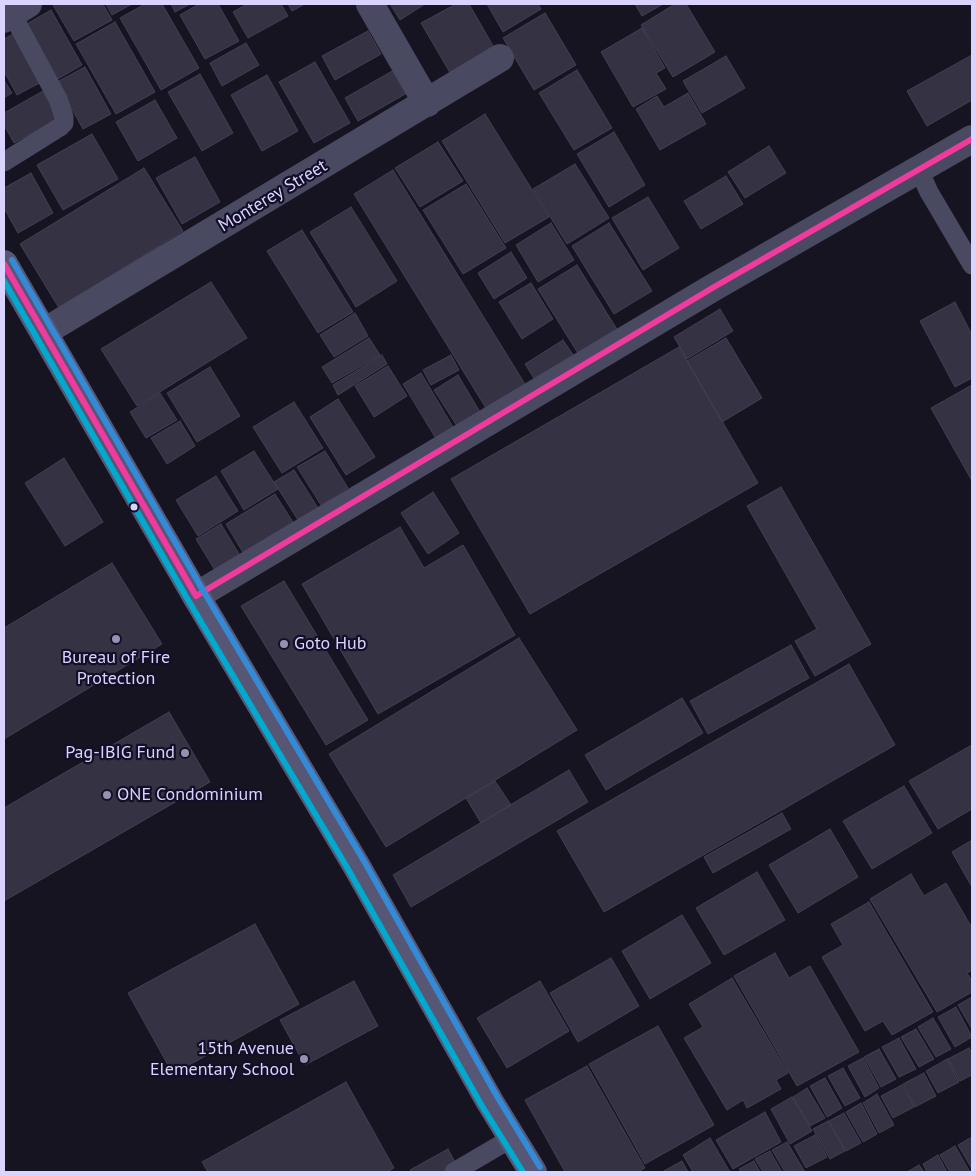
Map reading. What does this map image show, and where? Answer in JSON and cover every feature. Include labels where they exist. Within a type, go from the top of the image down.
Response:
[{"type":"main road","points":[[4,264],[196,596],[326,814],[440,1016],[533,1172]]},
{"type":"street","points":[[370,4],[427,103]]},
{"type":"street","name":"Monterey Street","points":[[44,332],[500,58]]},
{"type":"street","points":[[196,596],[705,292],[972,139]]},
{"type":"lane","points":[[4,162],[64,123],[64,116],[58,99],[15,12]]},
{"type":"lane","points":[[919,170],[929,192],[972,265]]},
{"type":"lane","points":[[454,1172],[512,1138]]},
{"type":"building","points":[[103,4],[112,20],[74,41],[53,5]]},
{"type":"building","points":[[106,4],[132,4],[112,15]]},
{"type":"building","points":[[145,4],[162,4],[199,68],[161,90],[120,18]]},
{"type":"building","points":[[171,4],[190,4],[175,12]]},
{"type":"building","points":[[199,4],[218,4],[239,41],[205,59],[180,15]]},
{"type":"building","points":[[247,4],[281,4],[288,16],[248,38],[233,12]]},
{"type":"building","points":[[288,4],[305,4],[292,11]]},
{"type":"building","points":[[390,4],[425,4],[400,20]]},
{"type":"building","points":[[456,4],[469,4],[496,51],[452,76],[421,23]]},
{"type":"building","points":[[487,4],[538,4],[541,9],[503,32]]},
{"type":"building","points":[[635,4],[663,4],[642,16]]},
{"type":"building","points":[[675,4],[686,4],[715,52],[673,77],[641,25]]},
{"type":"building","points":[[51,10],[82,65],[56,80],[25,25]]},
{"type":"building","points":[[545,13],[576,65],[534,90],[503,38]]},
{"type":"building","points":[[115,22],[155,92],[116,114],[76,44]]},
{"type":"building","points":[[642,28],[665,68],[656,73],[666,89],[633,107],[601,52]]},
{"type":"building","points":[[368,31],[381,54],[335,80],[322,56]]},
{"type":"building","points":[[17,32],[45,80],[17,95],[4,71],[4,39]]},
{"type":"building","points":[[246,43],[259,65],[222,86],[210,63]]},
{"type":"building","points":[[972,55],[972,100],[927,126],[907,91]]},
{"type":"building","points":[[726,56],[745,88],[702,113],[683,81]]},
{"type":"building","points":[[315,62],[350,123],[314,143],[279,82]]},
{"type":"building","points":[[85,67],[111,114],[83,129],[57,82]]},
{"type":"building","points":[[394,70],[407,93],[358,121],[345,98]]},
{"type":"building","points":[[577,70],[612,128],[574,150],[539,93]]},
{"type":"building","points":[[200,74],[233,133],[202,151],[168,92]]},
{"type":"building","points":[[267,75],[298,131],[262,151],[231,95]]},
{"type":"building","points":[[4,80],[12,93],[4,98]]},
{"type":"building","points":[[43,91],[58,119],[14,143],[4,125],[4,113]]},
{"type":"building","points":[[688,93],[706,124],[660,150],[636,109],[657,96],[664,107]]},
{"type":"building","points":[[155,100],[177,138],[138,161],[116,122]]},
{"type":"building","points":[[485,114],[549,217],[505,243],[442,141]]},
{"type":"building","points":[[614,132],[645,185],[609,207],[577,154]]},
{"type":"building","points":[[92,134],[118,179],[63,210],[37,165]]},
{"type":"building","points":[[438,142],[463,181],[420,207],[395,168]]},
{"type":"building","points":[[769,146],[786,173],[745,198],[728,172]]},
{"type":"building","points":[[195,157],[220,202],[182,224],[156,178]]},
{"type":"building","points":[[575,164],[609,218],[567,244],[533,189]]},
{"type":"building","points":[[144,168],[183,231],[59,308],[20,244]]},
{"type":"building","points":[[393,170],[528,389],[489,413],[354,194]]},
{"type":"building","points":[[31,173],[53,213],[18,233],[4,208],[4,188]]},
{"type":"building","points":[[726,176],[743,204],[701,229],[684,201]]},
{"type":"building","points":[[466,184],[506,248],[463,274],[423,210]]},
{"type":"building","points":[[648,197],[679,248],[643,270],[612,218]]},
{"type":"building","points":[[351,207],[397,281],[356,307],[310,232]]},
{"type":"building","points":[[551,223],[574,260],[538,282],[516,245]]},
{"type":"building","points":[[609,223],[652,291],[614,314],[572,246]]},
{"type":"building","points":[[302,230],[353,312],[318,333],[267,251]]},
{"type":"building","points":[[511,252],[527,278],[494,299],[478,273]]},
{"type":"building","points":[[577,265],[623,339],[584,363],[538,289]]},
{"type":"building","points":[[211,282],[247,338],[137,406],[101,349]]},
{"type":"building","points":[[531,283],[553,319],[522,339],[499,302]]},
{"type":"building","points":[[955,302],[972,335],[972,378],[955,387],[920,321]]},
{"type":"building","points":[[720,309],[733,331],[687,359],[674,337]]},
{"type":"building","points":[[355,313],[368,336],[334,357],[320,335]]},
{"type":"building","points":[[369,338],[380,355],[332,383],[322,367]]},
{"type":"building","points":[[726,338],[762,398],[722,422],[687,361]]},
{"type":"building","points":[[563,340],[576,359],[537,383],[525,364]]},
{"type":"building","points":[[679,347],[758,483],[530,614],[451,479]]},
{"type":"building","points":[[382,355],[387,364],[338,395],[333,385]]},
{"type":"building","points":[[451,355],[459,370],[431,385],[423,370]]},
{"type":"building","points":[[388,366],[407,396],[374,417],[355,386]]},
{"type":"building","points":[[210,367],[240,416],[197,442],[167,393]]},
{"type":"building","points":[[421,373],[456,432],[438,442],[403,384]]},
{"type":"building","points":[[458,375],[480,412],[457,426],[434,390]]},
{"type":"building","points":[[972,385],[972,481],[931,408]]},
{"type":"building","points":[[160,393],[177,420],[146,438],[130,412]]},
{"type":"building","points":[[338,399],[375,457],[346,475],[310,417]]},
{"type":"building","points":[[294,402],[323,448],[282,473],[253,427]]},
{"type":"building","points":[[180,421],[195,446],[167,464],[151,438]]},
{"type":"building","points":[[254,451],[278,489],[244,510],[221,471]]},
{"type":"building","points":[[325,451],[348,488],[321,505],[297,467]]},
{"type":"building","points":[[64,458],[103,522],[65,546],[25,483]]},
{"type":"building","points":[[294,470],[318,508],[298,520],[274,482]]},
{"type":"building","points":[[216,476],[238,511],[198,536],[176,500]]},
{"type":"building","points":[[781,487],[871,644],[815,676],[795,641],[817,629],[747,506]]},
{"type":"building","points":[[433,492],[459,533],[428,554],[401,513]]},
{"type":"building","points":[[275,494],[298,530],[248,561],[226,524]]},
{"type":"building","points":[[221,524],[244,562],[219,577],[196,539]]},
{"type":"building","points":[[400,527],[424,568],[463,545],[515,635],[378,714],[302,584]]},
{"type":"building","points":[[112,563],[162,644],[4,739],[4,628]]},
{"type":"building","points":[[284,581],[368,720],[326,745],[241,606]]},
{"type":"building","points":[[519,638],[577,730],[386,847],[329,754]]},
{"type":"building","points":[[791,645],[809,678],[708,734],[690,701]]},
{"type":"building","points":[[849,664],[895,745],[604,912],[557,831]]},
{"type":"building","points":[[682,698],[703,733],[606,790],[585,755]]},
{"type":"building","name":"ONE Condominium","points":[[169,712],[210,782],[4,901],[4,808]]},
{"type":"building","points":[[970,746],[972,749],[972,809],[938,829],[909,781]]},
{"type":"building","points":[[569,770],[588,802],[411,907],[393,875]]},
{"type":"building","points":[[495,781],[511,805],[481,823],[466,798]]},
{"type":"building","points":[[904,786],[932,833],[872,869],[843,821]]},
{"type":"building","points":[[782,813],[791,829],[713,873],[704,857]]},
{"type":"building","points":[[830,829],[858,877],[798,913],[769,865]]},
{"type":"building","points":[[972,840],[972,887],[952,852]]},
{"type":"building","points":[[757,872],[785,920],[724,955],[696,908]]},
{"type":"building","points":[[911,874],[924,896],[946,883],[972,928],[972,970],[967,973],[972,981],[972,992],[937,1012],[870,899]]},
{"type":"building","points":[[869,902],[933,1012],[892,1035],[883,1021],[865,1031],[822,957],[843,945],[831,924]]},
{"type":"building","points":[[682,915],[711,963],[650,999],[622,951]]},
{"type":"building","points":[[255,924],[299,1004],[173,1074],[128,993]]},
{"type":"building","points":[[775,953],[789,978],[810,966],[859,1052],[797,1086],[734,976]]},
{"type":"building","points":[[611,958],[639,1006],[578,1042],[550,993]]},
{"type":"building","points":[[732,978],[788,1073],[776,1080],[781,1089],[747,1108],[743,1100],[727,1110],[684,1038],[703,1027],[689,1004]]},
{"type":"building","points":[[354,981],[378,1026],[305,1065],[280,1020]]},
{"type":"building","points":[[540,981],[569,1031],[507,1068],[477,1018]]},
{"type":"building","points":[[972,997],[972,1029],[958,1005]]},
{"type":"building","points":[[956,1007],[972,1037],[955,1047],[938,1017]]},
{"type":"building","points":[[933,1018],[951,1049],[936,1057],[918,1027]]},
{"type":"building","points":[[658,1026],[714,1125],[645,1164],[589,1064]]},
{"type":"building","points":[[916,1029],[934,1059],[919,1067],[901,1037]]},
{"type":"building","points":[[899,1038],[916,1069],[899,1077],[882,1047]]},
{"type":"building","points":[[969,1048],[972,1053],[972,1075],[960,1081],[948,1059]]},
{"type":"building","points":[[879,1049],[896,1079],[881,1087],[864,1057]]},
{"type":"building","points":[[863,1058],[879,1088],[865,1097],[848,1066]]},
{"type":"building","points":[[947,1059],[959,1082],[938,1093],[926,1071]]},
{"type":"building","points":[[587,1066],[645,1168],[638,1172],[565,1172],[525,1100]]},
{"type":"building","points":[[843,1068],[860,1098],[845,1106],[828,1076]]},
{"type":"building","points":[[924,1073],[936,1096],[915,1107],[903,1084]]},
{"type":"building","points":[[825,1078],[842,1108],[827,1117],[810,1086]]},
{"type":"building","points":[[346,1082],[394,1168],[387,1172],[208,1172],[202,1162]]},
{"type":"building","points":[[902,1085],[914,1107],[893,1118],[881,1096]]},
{"type":"building","points":[[807,1088],[825,1118],[810,1126],[793,1097]]},
{"type":"building","points":[[877,1094],[894,1125],[879,1133],[863,1103]]},
{"type":"building","points":[[792,1097],[812,1131],[790,1144],[771,1109]]},
{"type":"building","points":[[861,1103],[877,1134],[863,1142],[846,1112]]},
{"type":"building","points":[[765,1112],[781,1142],[733,1169],[716,1140]]},
{"type":"building","points":[[844,1113],[861,1143],[846,1151],[829,1121]]},
{"type":"building","points":[[828,1121],[845,1151],[830,1159],[813,1129]]},
{"type":"building","points":[[815,1135],[827,1157],[806,1168],[794,1146]]},
{"type":"building","points":[[972,1137],[972,1169],[958,1145]]},
{"type":"building","points":[[710,1138],[730,1172],[693,1172],[683,1155]]},
{"type":"building","points":[[787,1142],[805,1172],[785,1172],[772,1150]]},
{"type":"building","points":[[955,1146],[970,1172],[950,1172],[940,1155]]},
{"type":"building","points":[[448,1149],[457,1166],[447,1172],[412,1172],[410,1170]]},
{"type":"building","points":[[770,1151],[782,1172],[763,1172],[755,1159]]},
{"type":"building","points":[[938,1155],[947,1172],[927,1172],[923,1164]]},
{"type":"building","points":[[682,1161],[688,1172],[662,1172]]},
{"type":"building","points":[[754,1161],[760,1172],[741,1172],[739,1169]]},
{"type":"building","points":[[919,1165],[924,1172],[907,1172]]},
{"type":"transit line","points":[[4,264],[196,596],[714,287],[972,139]]},
{"type":"transit line","points":[[12,260],[204,592],[364,861],[498,1098],[540,1167]]},
{"type":"transit line","points":[[4,281],[188,600],[348,869],[482,1106],[523,1172]]},
{"type":"place","name":"Bureau of Fire Protection","points":[[116,639]]},
{"type":"place","name":"Goto Hub","points":[[284,644]]},
{"type":"place","name":"Pag-IBIG Fund","points":[[185,753]]},
{"type":"place","name":"ONE Condominium","points":[[107,795]]},
{"type":"place","name":"15th Avenue Elementary School","points":[[304,1059]]}]
